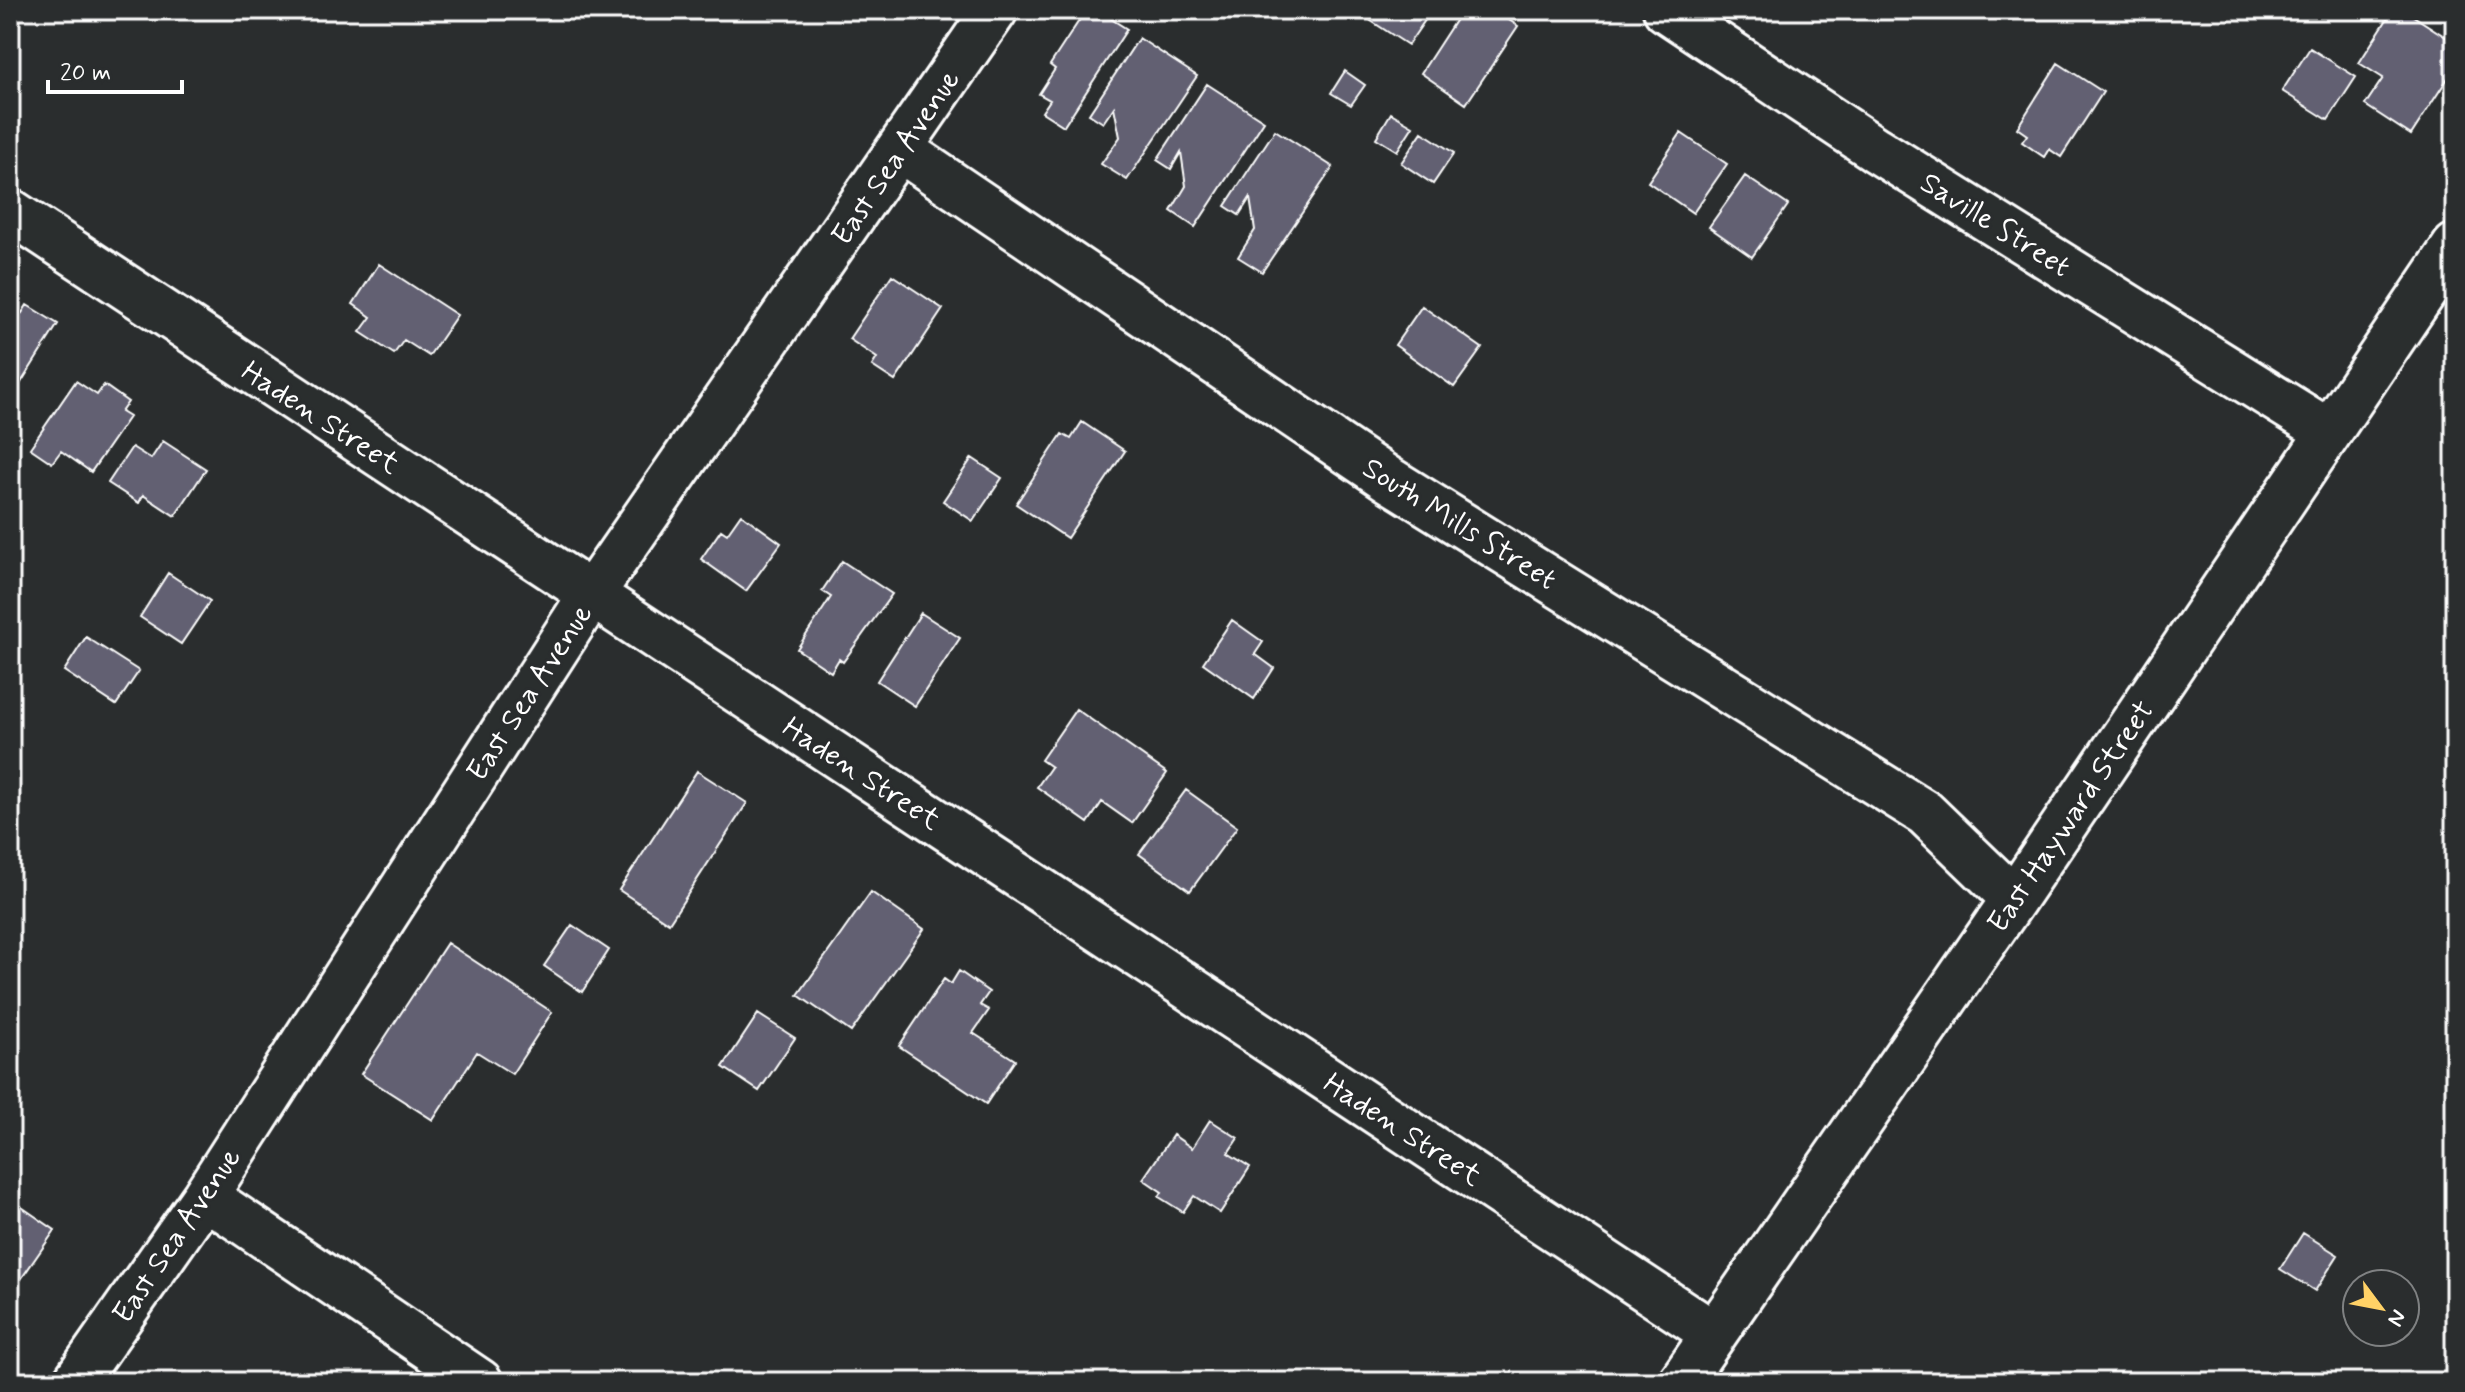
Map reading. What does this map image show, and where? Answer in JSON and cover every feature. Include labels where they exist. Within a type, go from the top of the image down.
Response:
[{"type":"street","name":"East Sea Avenue","points":[[75,1382],[205,1196],[591,595],[995,10]]},
{"type":"street","name":"Saville Street","points":[[1666,10],[1875,149],[2329,432]]},
{"type":"street","name":"South Mills Street","points":[[901,150],[1388,479],[1925,813],[2014,899]]},
{"type":"street","name":"Haden Street","points":[[10,211],[1714,1334]]},
{"type":"street","name":"East Hayward Street","points":[[1681,1382],[2014,899],[2455,246]]},
{"type":"street","points":[[205,1196],[480,1382]]},
{"type":"building","points":[[1086,10],[1097,10],[1127,29],[1064,126],[1042,112],[1050,100],[1039,94],[1055,69],[1050,65]]},
{"type":"building","points":[[1370,10],[1432,10],[1408,45],[1365,17]]},
{"type":"building","points":[[1462,10],[1494,10],[1518,26],[1466,104],[1421,73]]},
{"type":"building","points":[[2393,10],[2404,10],[2455,43],[2455,67],[2411,135],[2365,105],[2383,78],[2359,63]]},
{"type":"building","points":[[1139,38],[1197,76],[1127,180],[1101,164],[1120,137],[1114,107],[1103,123],[1089,114]]},
{"type":"building","points":[[2310,48],[2356,77],[2328,120],[2282,91]]},
{"type":"building","points":[[2058,63],[2103,92],[2061,157],[2049,149],[2044,157],[2022,142],[2027,135],[2017,128]]},
{"type":"building","points":[[1345,71],[1365,85],[1351,105],[1331,93]]},
{"type":"building","points":[[1207,84],[1264,121],[1195,227],[1171,211],[1186,186],[1181,152],[1171,169],[1157,160]]},
{"type":"building","points":[[1391,113],[1413,126],[1397,151],[1376,138]]},
{"type":"building","points":[[1275,130],[1333,167],[1262,272],[1238,257],[1255,230],[1250,198],[1239,215],[1225,206]]},
{"type":"building","points":[[1422,132],[1454,153],[1433,184],[1401,163]]},
{"type":"building","points":[[1681,133],[1727,164],[1693,213],[1648,182]]},
{"type":"building","points":[[1745,176],[1788,205],[1752,257],[1709,227]]},
{"type":"building","points":[[379,264],[457,315],[429,356],[404,340],[394,354],[360,332],[371,317],[353,304]]},
{"type":"building","points":[[892,275],[943,309],[895,381],[872,366],[877,358],[849,339]]},
{"type":"building","points":[[10,305],[22,313],[27,305],[58,324],[10,400]]},
{"type":"building","points":[[1422,306],[1482,348],[1454,387],[1395,345]]},
{"type":"building","points":[[76,381],[97,395],[104,385],[128,402],[121,412],[129,417],[91,472],[61,451],[52,463],[30,448]]},
{"type":"building","points":[[1082,422],[1125,451],[1067,538],[1016,504],[1062,434],[1071,439]]},
{"type":"building","points":[[163,441],[206,469],[175,516],[143,495],[139,503],[108,483],[132,447],[151,459]]},
{"type":"building","points":[[972,458],[1002,478],[973,521],[943,501]]},
{"type":"building","points":[[741,514],[781,543],[746,591],[701,559],[721,530],[727,534]]},
{"type":"building","points":[[842,561],[892,594],[843,662],[839,659],[831,672],[797,649],[831,597],[822,591]]},
{"type":"building","points":[[168,573],[210,601],[181,644],[140,617]]},
{"type":"building","points":[[921,613],[960,638],[915,706],[877,681]]},
{"type":"building","points":[[1232,620],[1263,642],[1255,654],[1274,668],[1254,699],[1203,663]]},
{"type":"building","points":[[86,637],[139,671],[116,705],[64,671]]},
{"type":"building","points":[[1076,709],[1167,773],[1132,823],[1102,802],[1088,823],[1037,787],[1051,767],[1041,760]]},
{"type":"building","points":[[697,771],[747,803],[669,923],[619,890]]},
{"type":"building","points":[[1186,790],[1237,827],[1190,891],[1139,854]]},
{"type":"building","points":[[871,892],[924,929],[851,1032],[798,995]]},
{"type":"building","points":[[572,925],[609,950],[582,992],[544,966]]},
{"type":"building","points":[[447,943],[552,1012],[512,1074],[477,1052],[433,1120],[361,1074]]},
{"type":"building","points":[[959,971],[989,992],[980,1005],[989,1010],[973,1033],[1015,1060],[986,1104],[899,1046],[944,979],[951,984]]},
{"type":"building","points":[[758,1014],[795,1038],[759,1091],[723,1067]]},
{"type":"building","points":[[1210,1120],[1238,1138],[1228,1153],[1250,1167],[1220,1213],[1194,1196],[1183,1212],[1159,1197],[1162,1192],[1143,1179],[1173,1135],[1192,1148]]},
{"type":"building","points":[[10,1199],[55,1230],[19,1282],[10,1275]]},
{"type":"building","points":[[2303,1233],[2338,1255],[2315,1291],[2280,1269]]}]
